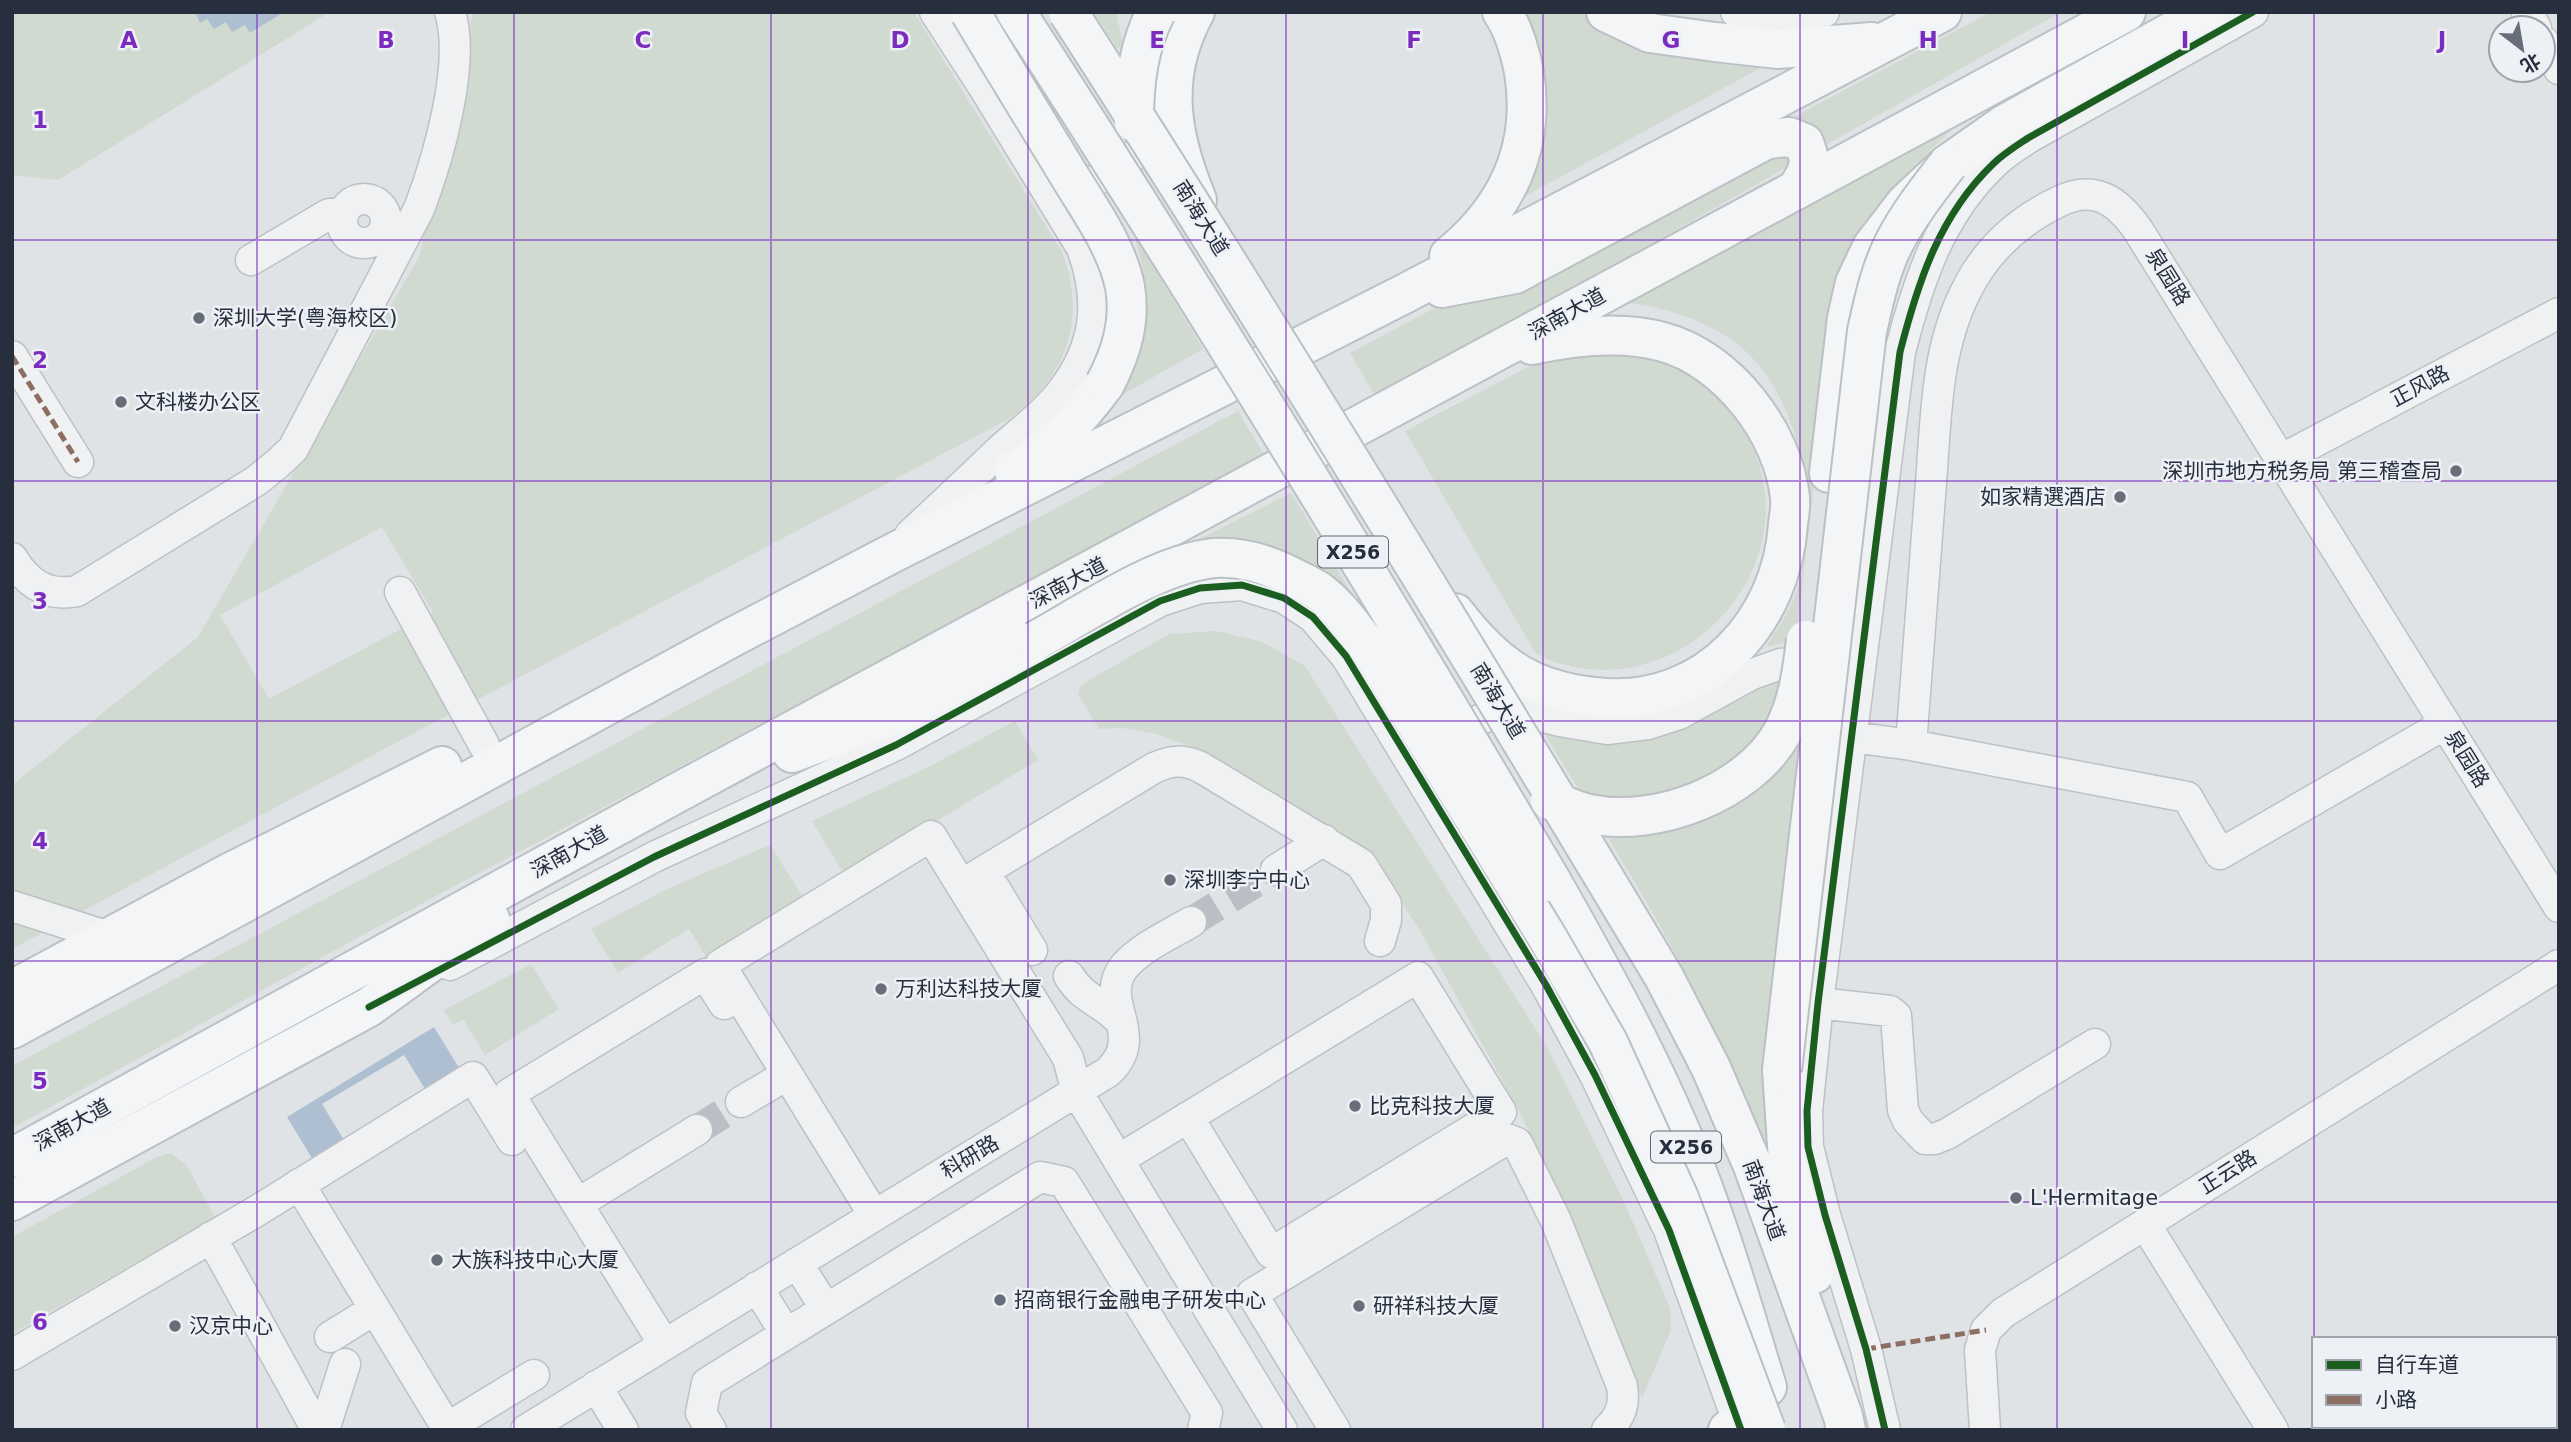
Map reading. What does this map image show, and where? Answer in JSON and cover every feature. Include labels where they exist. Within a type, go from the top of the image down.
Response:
[{"type":"main road","points":[[889,555],[1023,465],[1064,434],[1105,384],[1117,360],[1124,337],[1127,311],[1125,285],[1117,262],[1098,223],[970,12]]},
{"type":"main road","name":"南海大道","points":[[1016,12],[1153,223],[1450,710],[1595,957],[1672,1113],[1709,1202],[1778,1430]]},
{"type":"main road","name":"南海大道","points":[[1068,12],[1212,234],[1406,548],[1664,977],[1712,1068],[1753,1166],[1844,1423]]},
{"type":"main road","points":[[1153,223],[1136,136],[1134,86],[1141,50],[1156,12]]},
{"type":"main road","points":[[1195,12],[1175,62],[1171,96],[1174,130],[1182,160],[1212,234]]},
{"type":"main road","points":[[1402,295],[1458,250],[1492,215],[1513,178],[1525,138],[1528,97],[1521,55],[1502,12]]},
{"type":"main road","points":[[1605,12],[1650,33],[1726,27]]},
{"type":"main road","points":[[1657,12],[1726,27],[1778,49],[1888,41]]},
{"type":"main road","points":[[12,1030],[729,639],[1402,295],[1942,12]]},
{"type":"main road","name":"深南大道","points":[[12,1158],[675,794],[2126,12]]},
{"type":"main road","points":[[1450,710],[1510,772],[1540,796],[1590,814],[1629,816],[1664,813],[1707,799],[1754,767],[1781,734],[1800,688],[1847,318],[1855,283],[1872,247],[1905,204],[1948,164],[2005,124],[2207,12]]},
{"type":"main road","points":[[1402,295],[1515,274],[1767,139],[1789,137],[1804,143],[1811,158],[1809,172],[1796,190]]},
{"type":"main road","points":[[1844,1423],[1828,1335],[1788,1160],[1782,1070],[1867,331],[1877,284],[1895,241],[1948,164]]},
{"type":"main road","points":[[1406,548],[1468,630],[1504,666],[1537,684],[1572,696],[1614,698],[1655,693],[1691,680],[1723,660],[1751,632],[1767,605],[1777,580],[1787,544],[1790,498],[1781,458],[1760,416],[1737,388],[1700,358],[1665,342],[1635,336],[1584,337],[1534,345],[1480,362]]},
{"type":"main road","points":[[675,794],[906,710],[1139,583],[1179,565],[1215,558],[1254,562],[1285,573],[1319,591],[1343,614],[1373,652],[1546,935],[1608,1042],[1679,1198],[1744,1428]]},
{"type":"main road","points":[[12,990],[229,873],[554,710],[729,639]]},
{"type":"main road","points":[[12,1201],[369,1007],[619,825]]},
{"type":"main road","points":[[229,873],[368,835]]},
{"type":"main road","points":[[12,1018],[109,937]]},
{"type":"street","points":[[12,558],[29,581],[47,592],[63,594],[77,591],[256,481],[293,449],[392,237],[419,208],[432,174],[455,65],[450,12]]},
{"type":"street","points":[[889,555],[1062,391],[1081,361],[1095,305],[1092,276],[1082,248],[935,12]]},
{"type":"street","points":[[1056,206],[1164,136],[1161,108],[1133,48],[1131,25],[1134,12]]},
{"type":"street","points":[[1726,27],[1769,18],[1824,12]]},
{"type":"street","points":[[1885,1430],[1866,1349],[1825,1215],[1808,1147],[1807,1111],[1818,1003],[1900,352],[1916,290],[1941,233],[1965,195],[1994,163],[2028,138],[2253,12]]},
{"type":"street","name":"泉园路","points":[[1911,745],[1941,370],[1949,332],[1964,293],[1985,259],[2009,232],[2048,206],[2079,195],[2095,195],[2109,199],[2119,206],[2138,230],[2559,907]]},
{"type":"street","points":[[251,260],[329,214],[344,213],[354,202],[360,200],[374,202],[383,212],[385,226],[392,237]]},
{"type":"street","name":"正风路","points":[[2282,459],[2559,313]]},
{"type":"street","points":[[12,356],[78,462]]},
{"type":"street","points":[[369,1007],[654,857],[896,745],[1160,601],[1200,588],[1242,585],[1284,598],[1313,617],[1346,656],[1546,985],[1595,1075],[1669,1230],[1744,1428]]},
{"type":"street","points":[[400,592],[484,745]]},
{"type":"street","points":[[1411,760],[1486,716],[1516,710],[1560,722],[1607,729],[1648,724],[1679,714],[1750,675],[1780,664],[1861,659]]},
{"type":"street","points":[[1852,737],[1911,745],[2187,797],[2220,854],[2445,724]]},
{"type":"street","points":[[973,878],[1154,768],[1180,761],[1202,768],[1361,864],[1386,904],[1387,920],[1380,941]]},
{"type":"street","points":[[867,1220],[720,965],[931,836],[973,878],[1032,950]]},
{"type":"street","points":[[1276,870],[1324,840]]},
{"type":"street","points":[[973,878],[1068,1058],[1077,1092],[1282,1430]]},
{"type":"street","points":[[12,906],[109,937]]},
{"type":"street","name":"科研路","points":[[526,1430],[1077,1092],[1115,1065],[1121,1057],[1125,1041],[1116,994],[1119,976],[1143,951],[1191,922]]},
{"type":"street","name":"正云路","points":[[1985,1430],[1980,1350],[1986,1331],[2003,1313],[2559,965]]},
{"type":"street","points":[[664,1344],[509,1094],[520,1087],[705,974],[773,1083],[867,1220]]},
{"type":"street","points":[[1069,976],[1079,992],[1110,1010],[1122,1023]]},
{"type":"street","points":[[1118,1160],[1188,1117],[1418,977],[1501,1112],[1271,1253],[1188,1117]]},
{"type":"street","points":[[1818,1003],[1890,1011],[1896,1016],[1903,1110],[1908,1121],[1925,1139],[1947,1134],[2095,1044]]},
{"type":"street","points":[[12,1355],[473,1077],[512,1140]]},
{"type":"street","points":[[741,1102],[773,1083]]},
{"type":"street","points":[[577,1204],[697,1130]]},
{"type":"street","points":[[1335,1430],[1252,1294],[1507,1139],[1517,1143],[1556,1221],[1622,1386],[1622,1410],[1607,1430]]},
{"type":"street","points":[[711,1430],[701,1413],[707,1382],[1040,1177],[1064,1182],[1207,1413],[1203,1430]]},
{"type":"street","points":[[299,1184],[447,1428],[534,1375]]},
{"type":"street","points":[[2145,1224],[2273,1430]]},
{"type":"street","points":[[211,1237],[317,1430]]},
{"type":"street","points":[[797,1263],[826,1310]]},
{"type":"street","points":[[757,1287],[786,1334]]},
{"type":"street","points":[[330,1337],[375,1309]]},
{"type":"street","points":[[324,1430],[345,1364]]},
{"type":"street","points":[[596,1386],[623,1430]]},
{"type":"shaded area","points":[[12,12],[330,12],[58,180],[12,175]]},
{"type":"shaded area","points":[[473,12],[914,12],[1062,252],[1070,277],[1072,324],[1057,367],[1044,386],[1007,420],[12,949],[12,785],[198,637],[419,257]],"holes":[[[382,527],[433,612],[269,699],[220,615]]]},
{"type":"shaded area","points":[[1094,12],[1119,12],[1117,17],[1124,49],[1117,48]]},
{"type":"shaded area","points":[[1518,12],[1591,12],[1784,55],[1509,205]]},
{"type":"shaded area","points":[[1991,12],[2061,12],[1377,399],[1350,353]]},
{"type":"shaded area","points":[[1977,106],[1927,153],[1890,201],[1831,335],[1796,640],[1766,647],[1791,605],[1802,574],[1807,540],[1807,503],[1793,429],[1779,396],[1760,366],[1736,343],[1696,320],[1652,307],[1622,302]]},
{"type":"shaded area","points":[[1134,234],[1203,349],[1097,409],[1144,313],[1143,271]]},
{"type":"shaded area","points":[[1629,351],[1664,361],[1685,371],[1711,389],[1725,405],[1738,422],[1761,473],[1765,524],[1752,572],[1725,613],[1687,646],[1641,665],[1589,669],[1536,654],[1405,431],[1528,367],[1558,357]]},
{"type":"shaded area","points":[[1238,411],[1265,456],[359,937],[12,1128],[12,1066]]},
{"type":"shaded area","points":[[1291,493],[1361,609],[1324,575],[1281,549],[1265,544],[1240,542],[1183,547]]},
{"type":"shaded area","points":[[1216,631],[1263,642],[1305,666],[1549,1050],[1625,1204],[1670,1308],[1671,1330],[1642,1398],[1570,1213],[1521,1115],[1422,934],[1374,859],[1351,840],[1192,747],[1157,734],[1122,728],[1099,729],[1078,694],[1081,685],[1169,634]]},
{"type":"shaded area","points":[[1791,674],[1807,731],[1790,1216],[1732,1074],[1694,990],[1640,891],[1543,731],[1723,701]]},
{"type":"shaded area","points":[[1015,721],[1038,760],[845,876],[812,821],[926,768]]},
{"type":"shaded area","points":[[770,845],[805,900],[708,960],[689,929],[618,973],[591,929],[667,889]]},
{"type":"shaded area","points":[[531,964],[559,1009],[485,1055],[463,1019],[453,1025],[444,1010]]},
{"type":"shaded area","points":[[171,1153],[187,1166],[215,1217],[12,1334],[12,1237],[157,1157]]},
{"type":"water","points":[[195,12],[284,12],[250,33],[245,25],[232,32],[226,22],[214,29],[207,19],[200,23]]},
{"type":"water","points":[[434,1027],[464,1076],[430,1097],[404,1055],[322,1104],[344,1140],[313,1160],[287,1117]]},
{"type":"tunnel","points":[[1191,922],[1276,870]]},
{"type":"tunnel","points":[[697,1130],[741,1102]]},
{"type":"marked path","points":[[12,356],[78,462]]},
{"type":"marked path","points":[[1866,1349],[1986,1330]]},
{"type":"cycle path","points":[[1885,1430],[1866,1349],[1825,1215],[1808,1147],[1807,1111],[1818,1003],[1900,352],[1933,251],[1958,205],[1993,164],[2028,138],[2253,12]]},
{"type":"cycle path","points":[[369,1007],[654,857],[896,745],[1160,601],[1200,588],[1242,585],[1284,598],[1313,617],[1346,656],[1546,985],[1595,1075],[1669,1230],[1741,1430]]},
{"type":"place","name":"深圳大学(粤海校区)","points":[[199,318]]},
{"type":"place","name":"文科楼办公区","points":[[121,402]]},
{"type":"place","name":"深圳市地方税务局 第三稽查局","points":[[2456,471]]},
{"type":"place","name":"如家精選酒店","points":[[2120,497]]},
{"type":"place","name":"深圳李宁中心","points":[[1170,880]]},
{"type":"place","name":"万利达科技大厦","points":[[881,989]]},
{"type":"place","name":"比克科技大厦","points":[[1355,1106]]},
{"type":"place","name":"L'Hermitage","points":[[2016,1198]]},
{"type":"place","name":"大族科技中心大厦","points":[[437,1260]]},
{"type":"place","name":"招商银行金融电子研发中心","points":[[1000,1300]]},
{"type":"place","name":"研祥科技大厦","points":[[1359,1306]]},
{"type":"place","name":"汉京中心","points":[[175,1326]]}]
